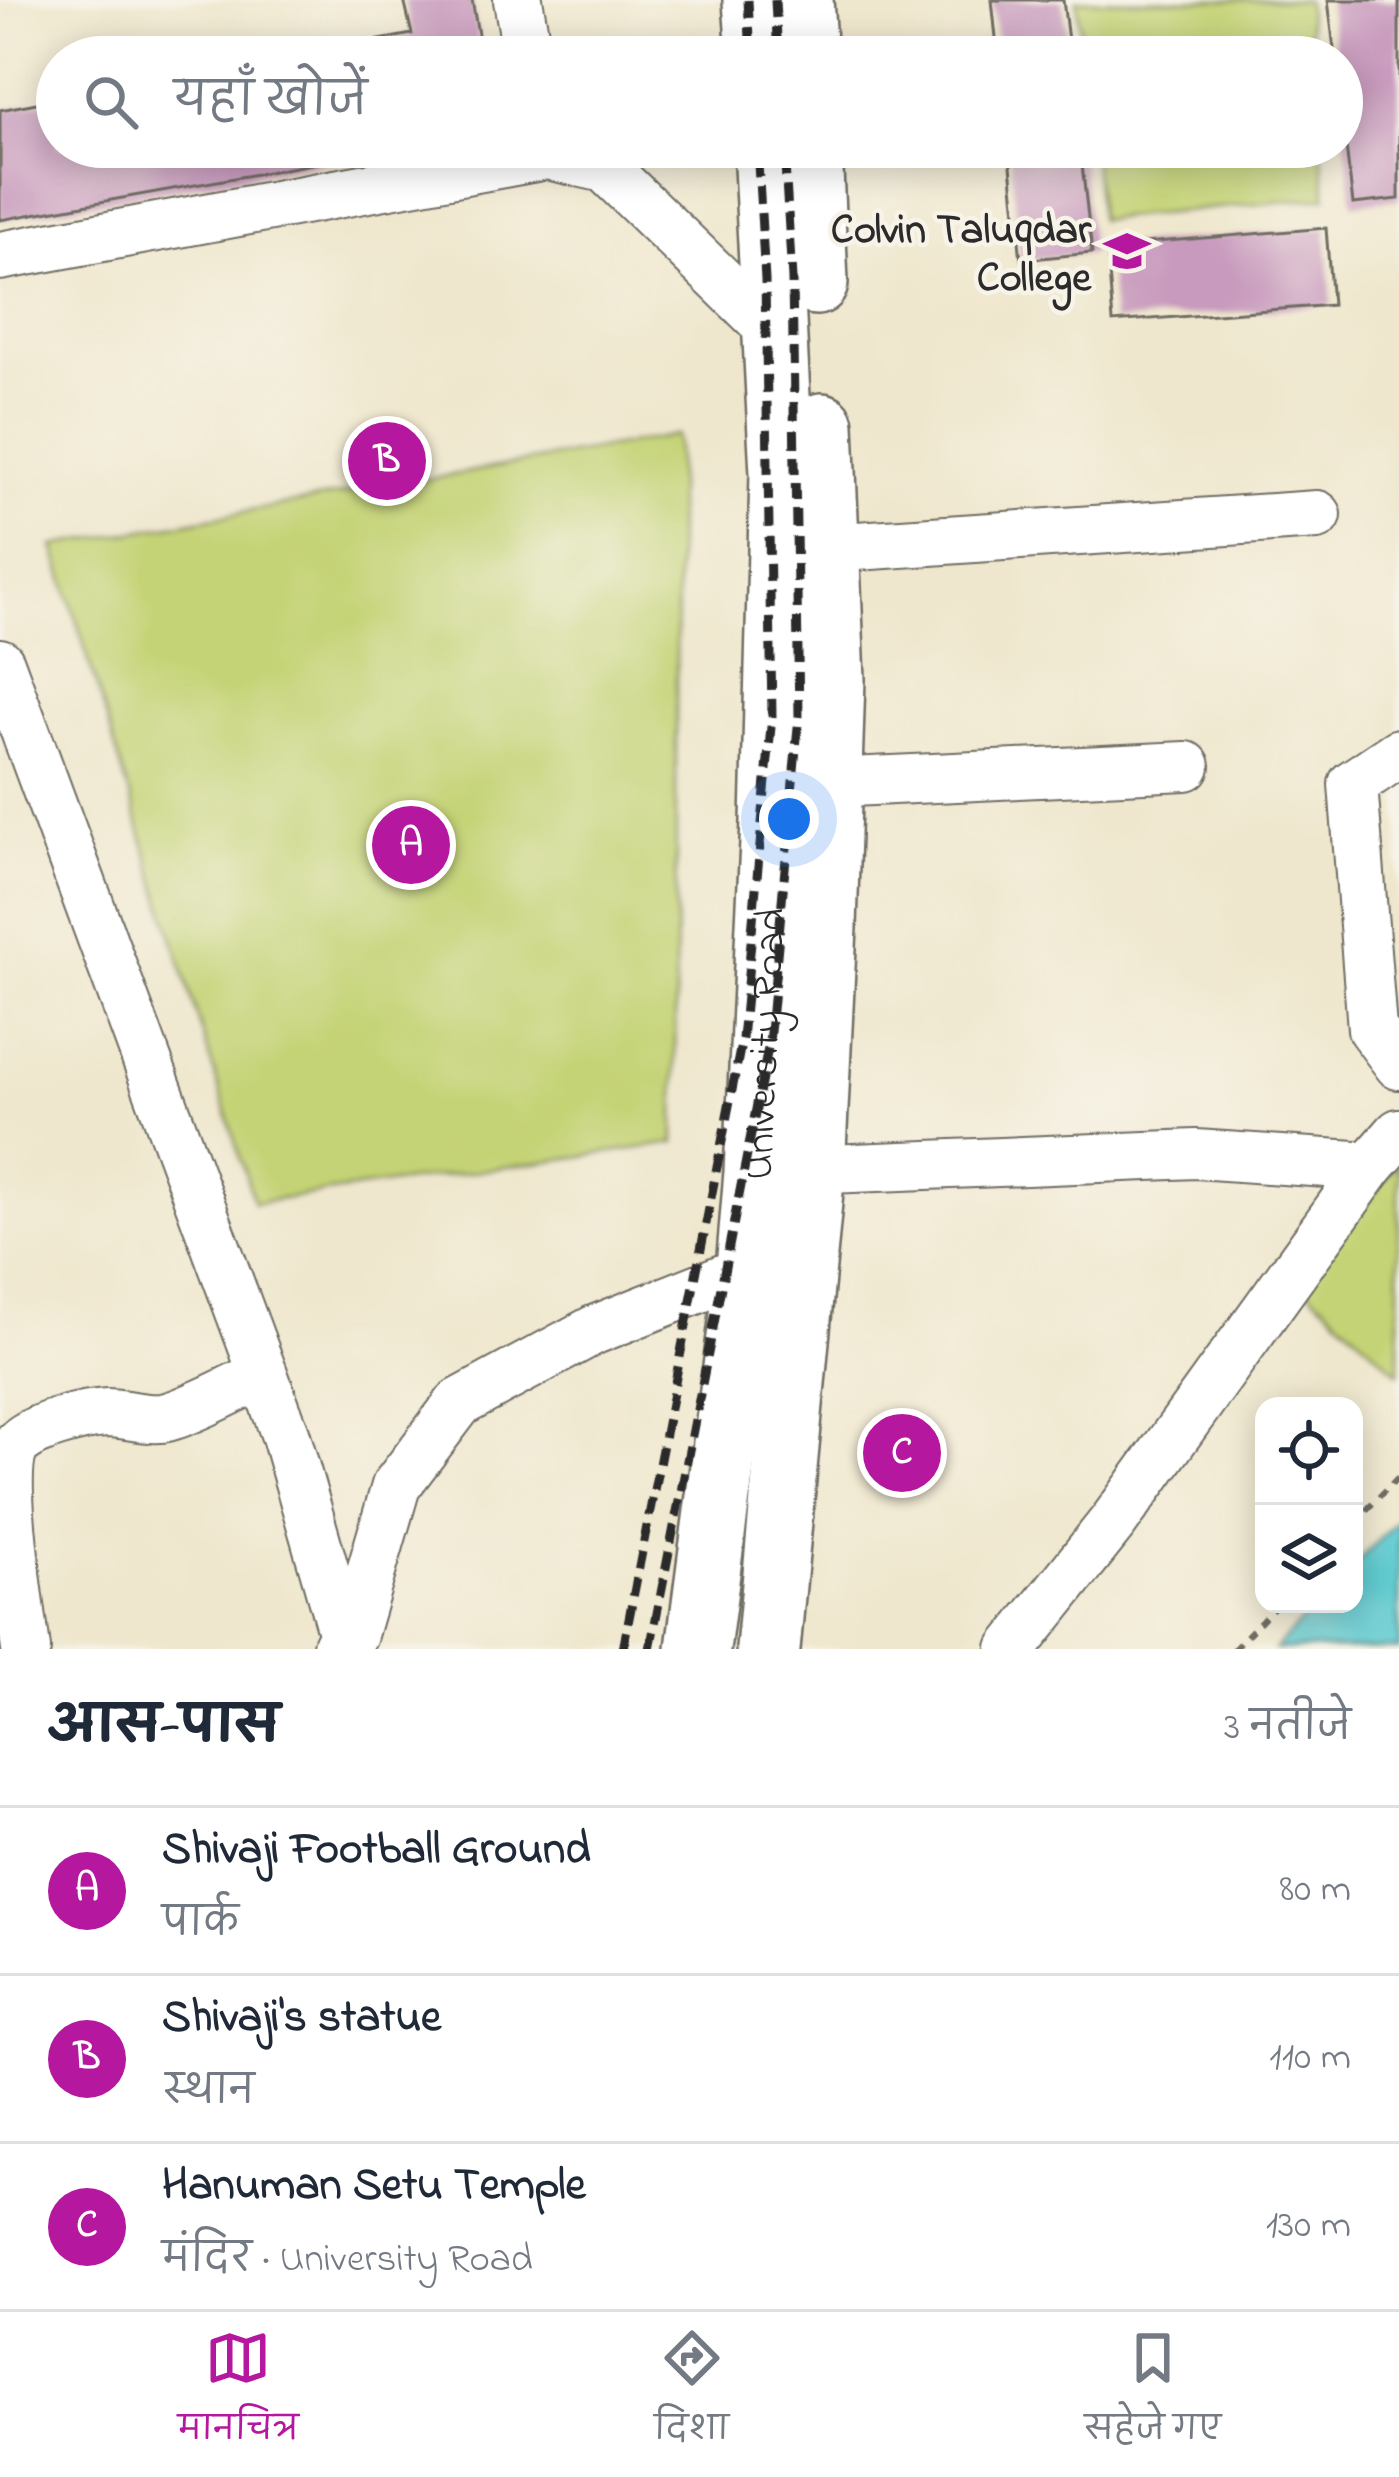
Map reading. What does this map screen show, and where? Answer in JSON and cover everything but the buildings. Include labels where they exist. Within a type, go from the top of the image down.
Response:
[{"type":"main road","points":[[755,0],[758,36]]},
{"type":"main road","points":[[801,0],[804,36]]},
{"type":"main road","name":"University Road","points":[[698,1649],[748,1269],[785,1171],[830,783],[833,679],[827,548],[791,355],[767,168]]},
{"type":"main road","name":"University Road","points":[[768,1649],[785,1171],[773,822],[782,472],[808,168]]},
{"type":"street","points":[[518,0],[524,36]]},
{"type":"street","points":[[0,256],[458,168]]},
{"type":"street","points":[[601,168],[791,355]]},
{"type":"street","points":[[827,548],[1317,515]]},
{"type":"street","points":[[0,663],[286,1436],[341,1647]]},
{"type":"street","points":[[1399,753],[1354,784],[1372,1029],[1399,1065]]},
{"type":"street","points":[[830,783],[1186,766]]},
{"type":"street","points":[[785,1171],[1384,1150]]},
{"type":"street","points":[[1012,1649],[1114,1521],[1384,1150]]},
{"type":"street","points":[[341,1647],[353,1634],[396,1486],[459,1403],[594,1330],[748,1269]]},
{"type":"street","points":[[26,1649],[8,1483],[16,1443],[76,1418],[107,1413],[166,1418],[263,1374]]},
{"type":"path","points":[[1363,1513],[1399,1475]]},
{"type":"path","points":[[1234,1649],[1268,1613]]},
{"type":"green space","points":[[1077,0],[1306,0],[1309,36],[1081,36]]},
{"type":"green space","points":[[1094,168],[1323,168],[1326,197],[1099,220]]},
{"type":"green space","points":[[677,435],[675,1143],[254,1203],[54,546]]},
{"type":"green space","points":[[1399,1163],[1399,1373],[1299,1281]]},
{"type":"water","points":[[1399,1518],[1399,1649],[1275,1649],[1309,1613],[1363,1613],[1363,1556]]},
{"type":"railway","points":[[748,0],[750,36]]},
{"type":"railway","points":[[775,0],[777,36]]},
{"type":"railway","points":[[623,1649],[742,1039],[772,716],[765,280],[758,168]]},
{"type":"railway","points":[[650,1649],[769,1043],[799,716],[792,279],[785,168]]},
{"type":"place","name":"Colvin Taluqdar College","points":[[1127,251]]},
{"type":"place","name":"Shivaji's statue","points":[[387,461]]},
{"type":"place","name":"Shivaji Football Ground","points":[[411,845]]},
{"type":"place","name":"Hanuman Setu Temple","points":[[902,1453]]}]
